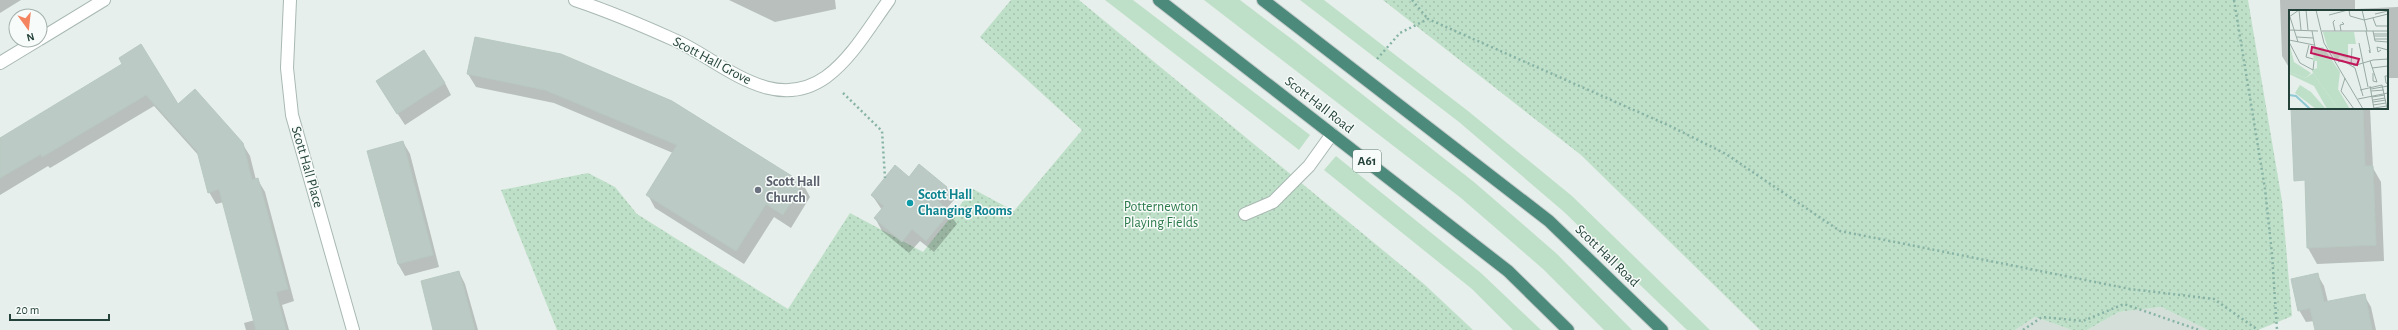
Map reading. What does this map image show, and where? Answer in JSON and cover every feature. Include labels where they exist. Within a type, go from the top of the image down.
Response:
[{"type":"highway","name":"Scott Hall Road","points":[[1159,0],[1508,271],[1568,330]]},
{"type":"highway","name":"Scott Hall Road","points":[[1263,0],[1549,221],[1662,330]]},
{"type":"street","points":[[48,34],[104,0]]},
{"type":"street","name":"Scott Hall Place","points":[[290,0],[287,68],[292,115],[353,330]]},
{"type":"street","name":"Scott Hall Grove","points":[[575,0],[680,43],[733,75],[753,83],[778,90],[802,87],[825,77],[844,61],[889,0]]},
{"type":"street","points":[[0,63],[24,48]]},
{"type":"street","points":[[1245,214],[1273,202],[1309,166],[1332,134]]},
{"type":"path","points":[[1412,0],[1428,19],[1663,122],[1726,154],[1840,231],[2130,289],[2214,299],[2258,330]]},
{"type":"path","points":[[2234,0],[2265,189],[2272,254],[2277,330]]},
{"type":"path","points":[[1364,78],[1386,48],[1400,33],[1428,19]]},
{"type":"path","points":[[825,77],[862,110],[882,131],[885,178]]},
{"type":"path","points":[[2023,330],[2042,316],[2083,321],[2124,304],[2200,330]]},
{"type":"shaded area","points":[[2161,307],[2208,330],[2087,330],[2119,312]]},
{"type":"shaded area","points":[[2035,317],[2072,330],[2015,330]]},
{"type":"green space","name":"Potternewton Playing Fields","points":[[1011,0],[1079,0],[1424,284],[1473,330],[557,330],[501,190],[588,173],[615,187],[637,214],[788,309],[850,213],[923,252],[973,189],[1014,211],[1082,130],[980,37]]},
{"type":"green space","points":[[1105,0],[1133,0],[1310,135],[1299,150]]},
{"type":"green space","points":[[1204,0],[1240,0],[1293,40],[1474,182],[1557,254],[1632,330],[1604,330],[1543,269],[1461,198]]},
{"type":"green space","points":[[1300,0],[1324,0],[1468,111],[1572,196],[1710,330],[1687,330],[1563,211],[1459,122]]},
{"type":"green space","points":[[1383,0],[2248,0],[2282,201],[2292,316],[2258,330],[2208,330],[2161,307],[2119,312],[2087,330],[2072,330],[2035,317],[2015,330],[1760,330],[1581,155]]},
{"type":"green space","points":[[1336,156],[1481,273],[1541,330],[1513,330],[1472,289],[1324,170]]},
{"type":"building","points":[[475,37],[561,54],[672,101],[803,183],[783,215],[766,204],[736,251],[646,195],[677,145],[545,90],[467,74]]},
{"type":"building","points":[[141,44],[178,104],[195,89],[243,143],[252,180],[258,178],[288,289],[276,292],[286,330],[256,330],[219,189],[208,193],[197,151],[146,95],[42,157],[41,154],[0,178],[0,138],[122,64],[119,58]]},
{"type":"building","points":[[424,50],[445,83],[397,114],[376,81]]},
{"type":"building","points":[[2291,109],[2363,109],[2365,166],[2373,166],[2376,245],[2307,248],[2305,180],[2294,181]]},
{"type":"building","points":[[403,141],[433,255],[398,264],[367,151]]},
{"type":"building","name":"Scott Hall Changing Rooms","points":[[919,164],[947,187],[937,200],[950,212],[926,241],[912,229],[902,242],[874,218],[884,206],[871,195],[895,165],[909,177]]},
{"type":"building","points":[[459,271],[475,330],[433,330],[421,281]]},
{"type":"building","points":[[2318,273],[2324,302],[2365,294],[2372,330],[2315,330],[2310,308],[2298,311],[2291,279]]},
{"type":"place","name":"Scott Hall Church","points":[[758,190]]},
{"type":"place","name":"Scott Hall Changing Rooms","points":[[910,203]]}]
